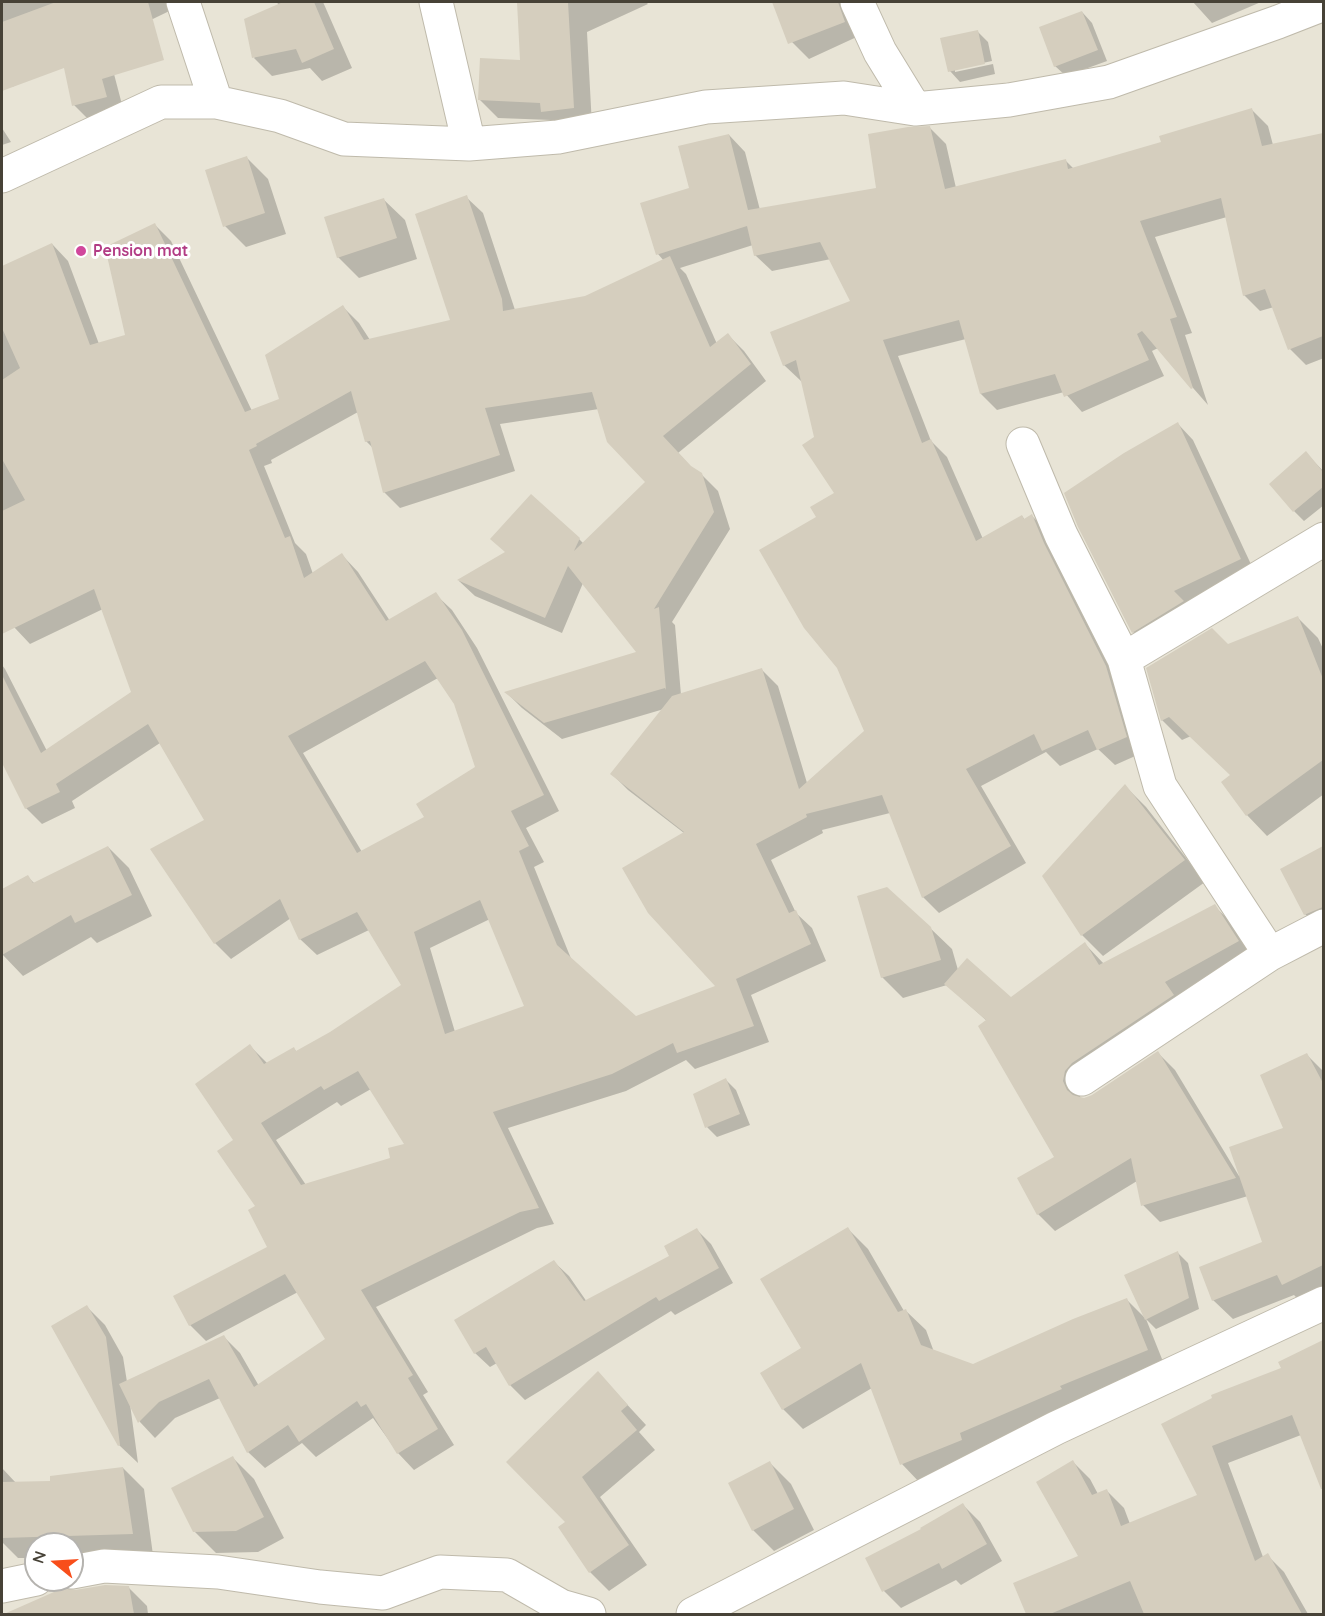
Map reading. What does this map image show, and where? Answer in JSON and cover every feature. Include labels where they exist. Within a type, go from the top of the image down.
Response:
[{"type":"street","points":[[183,2],[216,102]]},
{"type":"street","points":[[436,2],[469,144]]},
{"type":"street","points":[[857,2],[880,52],[915,109]]},
{"type":"street","points":[[2,177],[161,102],[216,102],[280,117],[344,139],[469,144],[558,137],[706,107],[844,98],[915,109],[1009,100],[1108,82],[1275,12],[1323,4]]},
{"type":"street","points":[[1023,444],[1061,535],[1124,659],[1160,786],[1270,954]]},
{"type":"street","points":[[1124,659],[1323,539]]},
{"type":"street","points":[[1082,1079],[1270,954],[1323,926]]},
{"type":"street","points":[[693,1614],[1056,1428],[1323,1303]]},
{"type":"street","points":[[84,1570],[104,1566],[218,1572],[320,1587],[383,1593],[440,1572],[507,1575],[561,1606],[589,1614]]},
{"type":"street","points":[[2,1586],[24,1581]]},
{"type":"shaded area","points":[[2,2],[1323,2],[1323,1614],[2,1614]]},
{"type":"building","points":[[56,2],[148,2],[164,60],[102,79],[107,97],[72,106],[64,68],[2,91],[2,22]]},
{"type":"building","points":[[283,2],[314,2],[334,49],[302,63],[296,49],[252,58],[244,19]]},
{"type":"building","points":[[517,2],[568,2],[574,108],[541,112],[540,103],[478,100],[480,58],[520,60]]},
{"type":"building","points":[[772,2],[838,2],[845,22],[788,44]]},
{"type":"building","points":[[1082,11],[1098,50],[1054,67],[1039,27]]},
{"type":"building","points":[[978,30],[985,64],[948,72],[940,38]]},
{"type":"building","points":[[1252,108],[1262,146],[1323,133],[1323,336],[1288,350],[1265,289],[1243,296],[1221,198],[1140,221],[1177,317],[1170,319],[1193,388],[1191,389],[1142,331],[1137,334],[1149,360],[1064,397],[1055,374],[980,394],[959,320],[883,340],[922,443],[931,439],[976,541],[1022,515],[1024,519],[1032,514],[1044,543],[1106,666],[1127,737],[1097,750],[1088,730],[1042,751],[1034,734],[966,769],[1011,846],[922,898],[882,795],[806,814],[807,817],[756,844],[789,913],[796,910],[811,944],[736,979],[754,1026],[677,1053],[673,1043],[612,1074],[493,1112],[539,1208],[520,1212],[361,1290],[413,1375],[408,1378],[438,1429],[397,1454],[366,1404],[361,1407],[357,1401],[299,1442],[288,1425],[247,1453],[209,1379],[159,1402],[138,1423],[119,1384],[224,1335],[254,1387],[325,1339],[285,1274],[189,1326],[173,1296],[267,1247],[248,1210],[255,1206],[217,1151],[233,1140],[195,1084],[250,1044],[264,1064],[294,1047],[296,1051],[330,1032],[401,985],[357,912],[299,940],[280,899],[214,944],[150,849],[204,820],[148,724],[56,784],[60,792],[25,809],[2,763],[2,675],[41,753],[131,692],[94,589],[2,634],[2,511],[25,500],[2,459],[2,380],[20,368],[2,328],[2,266],[52,243],[90,345],[125,335],[105,247],[155,223],[245,412],[279,399],[265,355],[343,305],[364,340],[450,320],[415,214],[467,195],[502,299],[503,311],[585,296],[670,256],[710,347],[728,333],[751,364],[663,436],[691,466],[702,473],[714,512],[654,609],[659,607],[666,690],[665,688],[544,723],[504,692],[636,652],[568,566],[545,618],[457,580],[505,552],[490,539],[531,494],[580,538],[574,551],[645,482],[607,442],[592,392],[485,408],[500,455],[383,493],[370,441],[365,442],[351,391],[249,450],[285,538],[290,536],[304,578],[342,553],[386,621],[436,592],[462,630],[544,795],[511,811],[529,846],[519,851],[557,945],[636,1016],[715,986],[648,913],[622,868],[684,832],[610,774],[672,696],[762,668],[799,789],[864,731],[837,668],[804,628],[759,550],[816,517],[810,507],[834,493],[802,445],[814,437],[796,360],[783,366],[770,332],[850,301],[820,242],[754,256],[747,226],[656,255],[640,203],[689,188],[678,146],[729,134],[748,210],[876,188],[868,134],[908,127],[930,126],[945,189],[1066,159],[1068,169],[1161,142],[1159,136]],"holes":[[[425,661],[454,704],[475,767],[416,804],[424,817],[357,853],[288,736]],[[480,900],[524,1006],[445,1034],[414,932]],[[358,1071],[404,1144],[388,1148],[390,1158],[301,1185],[261,1123],[321,1086],[324,1090]]]},
{"type":"building","points":[[247,156],[265,213],[223,227],[205,170]]},
{"type":"building","points":[[384,198],[397,238],[337,258],[324,217]]},
{"type":"building","points":[[1178,422],[1241,559],[1174,591],[1184,601],[1132,633],[1078,527],[1064,493],[1124,453]]},
{"type":"building","points":[[1306,451],[1323,472],[1323,487],[1293,512],[1269,484]]},
{"type":"building","points":[[1298,616],[1323,679],[1323,760],[1246,816],[1221,782],[1230,775],[1169,717],[1161,721],[1146,668],[1212,628],[1228,644]]},
{"type":"building","points":[[1125,784],[1185,860],[1081,936],[1042,876]]},
{"type":"building","points":[[108,846],[132,895],[75,923],[71,915],[2,955],[2,889],[28,875],[33,883]]},
{"type":"building","points":[[1323,846],[1323,907],[1304,915],[1280,869]]},
{"type":"building","points":[[887,887],[931,927],[941,960],[881,978],[857,896]]},
{"type":"building","points":[[1215,904],[1239,941],[1165,982],[1174,995],[1072,1063],[1065,1071],[1063,1081],[1067,1090],[1073,1095],[1084,1098],[1158,1051],[1236,1178],[1141,1206],[1131,1158],[1037,1215],[1017,1178],[1054,1157],[978,1026],[986,1020],[944,984],[967,958],[1011,997],[1085,942],[1099,965]]},
{"type":"building","points":[[1307,1053],[1323,1083],[1323,1265],[1282,1285],[1277,1275],[1212,1301],[1199,1267],[1262,1242],[1229,1147],[1283,1128],[1260,1075]]},
{"type":"building","points":[[726,1078],[740,1114],[705,1128],[693,1094]]},
{"type":"building","points":[[848,1227],[898,1312],[906,1309],[921,1345],[973,1364],[1073,1319],[1127,1298],[1148,1350],[1060,1386],[1062,1389],[960,1433],[962,1440],[900,1465],[861,1363],[782,1410],[760,1373],[801,1348],[760,1279]]},
{"type":"building","points":[[697,1228],[719,1268],[659,1301],[656,1297],[509,1386],[486,1347],[474,1354],[454,1320],[554,1260],[584,1301],[669,1256],[664,1246]]},
{"type":"building","points":[[1178,1251],[1189,1298],[1145,1320],[1124,1275]]},
{"type":"building","points":[[87,1305],[106,1337],[120,1445],[118,1446],[51,1326]]},
{"type":"building","points":[[1323,1340],[1323,1489],[1321,1489],[1292,1415],[1212,1446],[1255,1561],[1268,1553],[1302,1614],[1144,1614],[1130,1581],[1050,1614],[1026,1614],[1013,1583],[1078,1556],[1036,1482],[1073,1460],[1092,1495],[1107,1489],[1121,1526],[1197,1495],[1161,1424],[1212,1398],[1211,1395],[1281,1368],[1278,1362]]},
{"type":"building","points":[[598,1371],[628,1405],[621,1411],[637,1430],[582,1477],[629,1545],[589,1573],[558,1527],[565,1522],[506,1462]]},
{"type":"building","points":[[233,1456],[264,1517],[236,1531],[193,1532],[171,1488]]},
{"type":"building","points":[[770,1461],[794,1509],[752,1531],[728,1483]]},
{"type":"building","points":[[123,1467],[133,1534],[84,1535],[84,1532],[24,1532],[24,1537],[2,1538],[2,1482],[50,1481],[50,1476]]},
{"type":"building","points":[[963,1503],[987,1544],[942,1569],[939,1563],[882,1592],[865,1558],[921,1529]]},
{"type":"building","points":[[105,1585],[129,1586],[134,1614],[4,1614],[54,1592],[84,1592],[84,1588]]},
{"type":"place","name":"Pension mat","points":[[81,251]]}]
